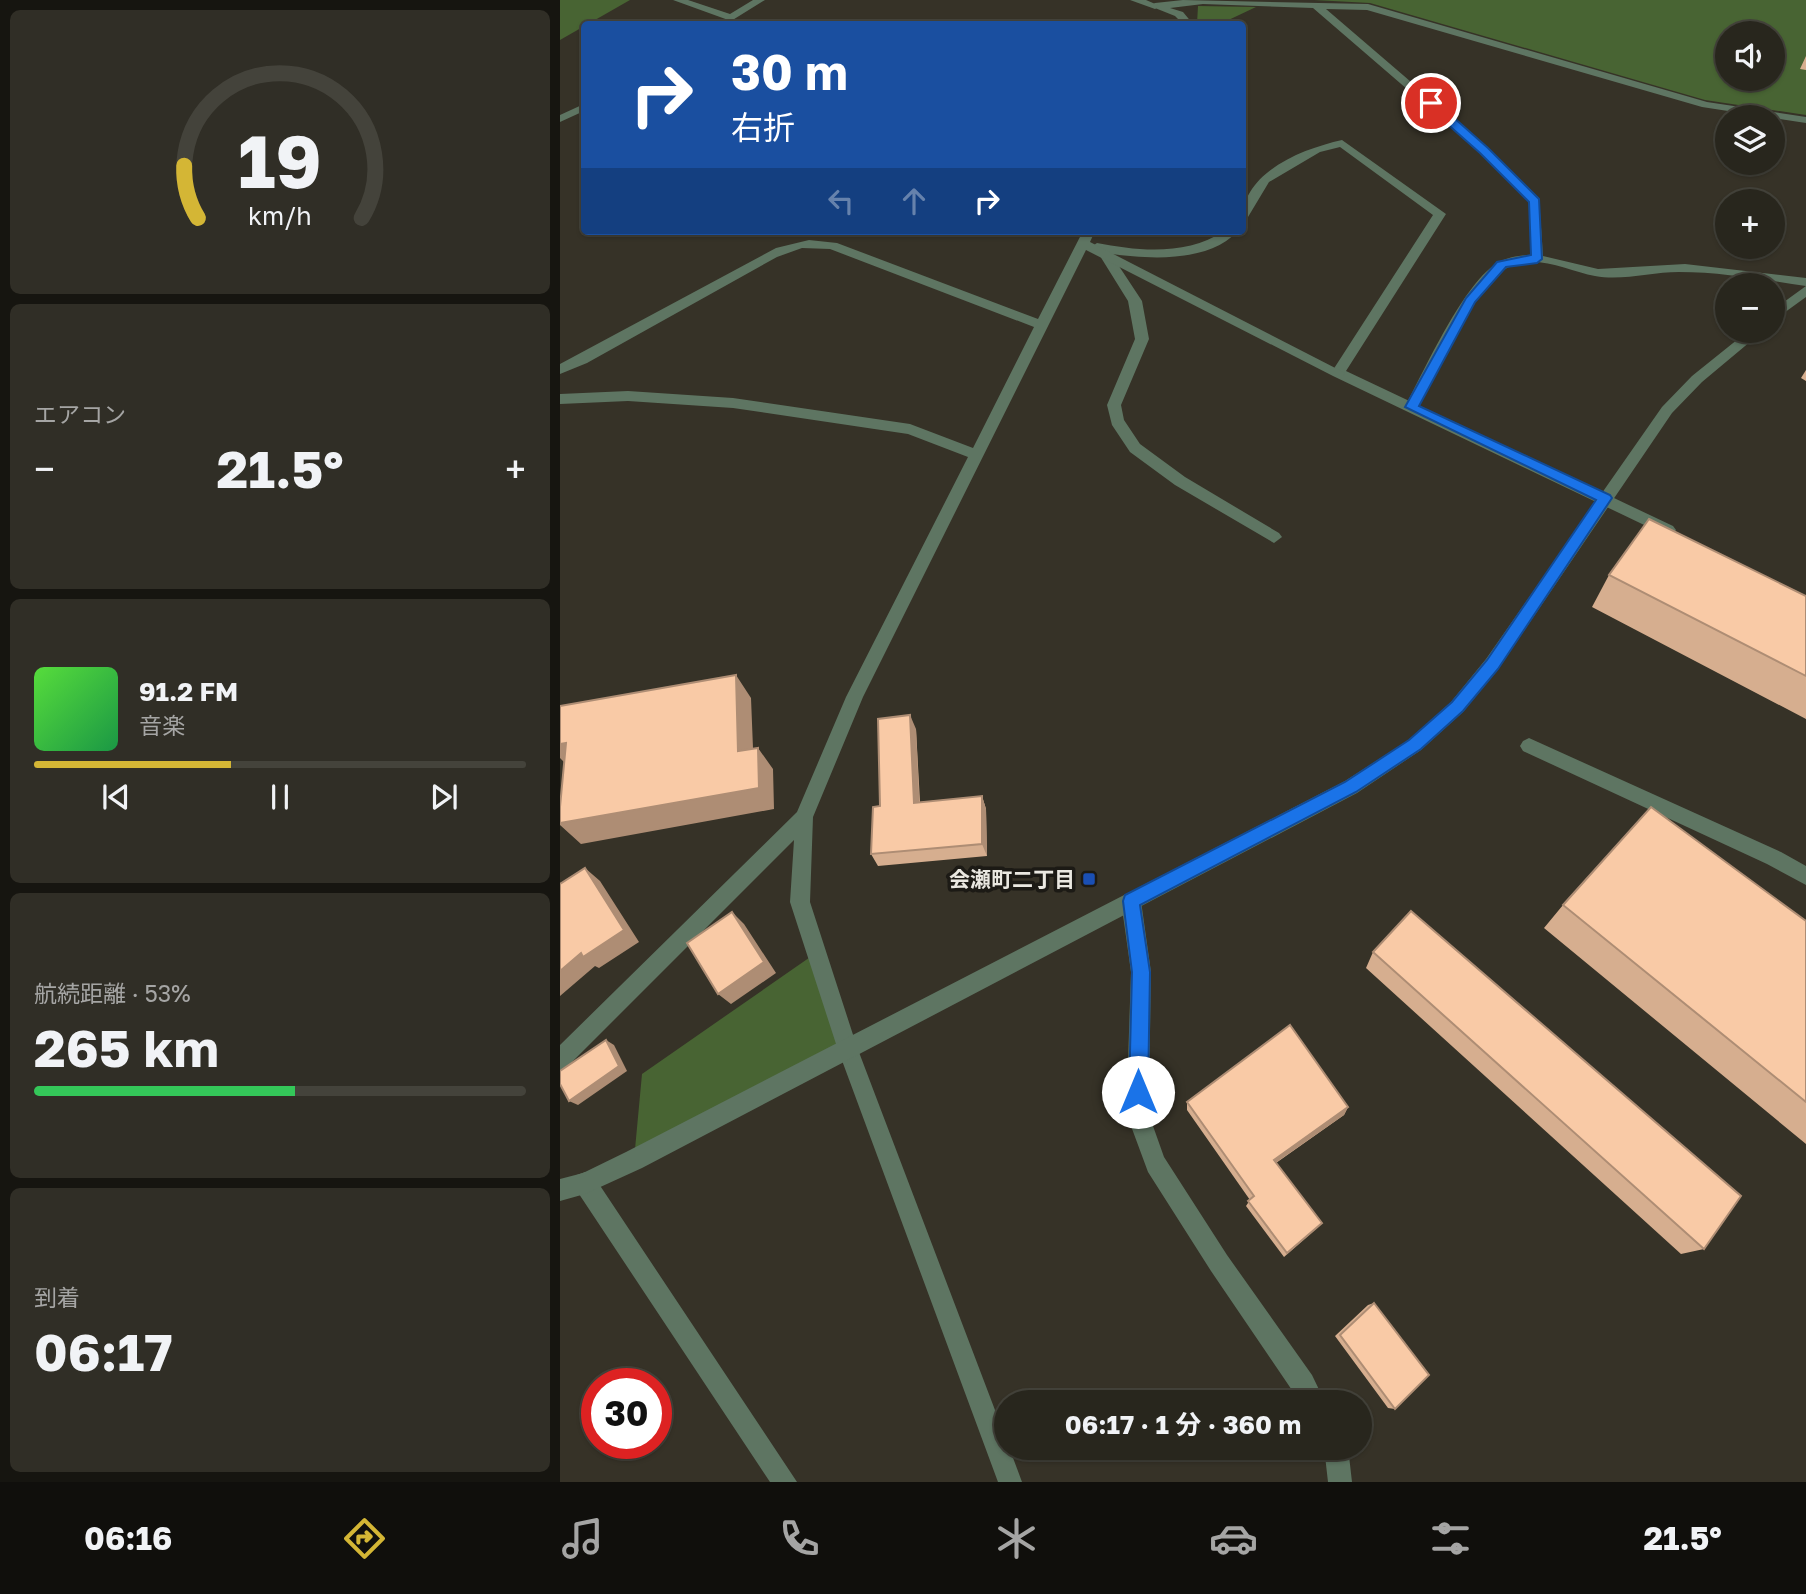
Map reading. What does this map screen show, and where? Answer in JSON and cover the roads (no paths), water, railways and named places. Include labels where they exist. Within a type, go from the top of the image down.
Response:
[{"type":"street","points":[[726,21],[760,0]]},
{"type":"street","points":[[1135,0],[1179,14],[1185,21]]},
{"type":"street","points":[[683,1],[731,18]]},
{"type":"street","points":[[1154,6],[1203,1],[1368,8],[1706,105],[1806,120]]},
{"type":"street","points":[[1316,5],[1484,150],[1535,201],[1537,259]]},
{"type":"street","points":[[560,119],[581,108]]},
{"type":"street","points":[[1246,210],[1264,180],[1316,149],[1342,144],[1440,214],[1338,373]]},
{"type":"street","points":[[1086,237],[1116,252],[1151,254],[1187,251],[1223,235]]},
{"type":"street","points":[[1086,237],[1106,256],[1135,301],[1142,339],[1114,405],[1117,421],[1135,448],[1180,481],[1274,537]]},
{"type":"street","points":[[1010,1482],[847,1047],[800,902],[804,817],[855,697],[1086,237]]},
{"type":"street","points":[[560,369],[773,254],[792,245],[807,242],[833,246],[1042,325]]},
{"type":"street","points":[[1106,256],[1338,373],[1605,498],[1684,539]]},
{"type":"street","points":[[1412,407],[1470,301],[1502,264],[1525,259],[1557,260],[1598,273],[1681,268],[1723,270],[1806,282]]},
{"type":"street","points":[[1785,307],[1806,290]]},
{"type":"street","points":[[560,1190],[585,1183],[634,1160],[1351,787],[1415,745],[1457,707],[1492,664],[1667,410],[1697,379],[1741,343]]},
{"type":"street","points":[[560,399],[628,396],[733,403],[910,429],[977,456]]},
{"type":"street","points":[[1529,746],[1774,858],[1806,876]]},
{"type":"street","points":[[560,1060],[804,817]]},
{"type":"street","points":[[1131,901],[1141,972],[1138,1092],[1142,1126],[1156,1164],[1219,1263],[1308,1390]]},
{"type":"street","points":[[585,1183],[785,1482]]},
{"type":"street","points":[[1337,1460],[1340,1482]]},
{"type":"place","name":"会瀬町二丁目","points":[[1089,879]]}]
